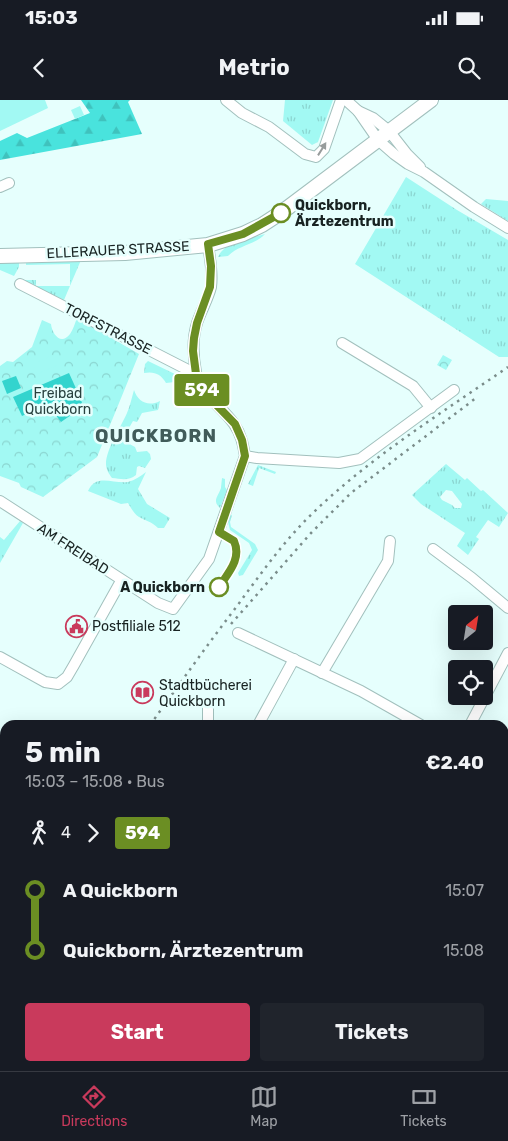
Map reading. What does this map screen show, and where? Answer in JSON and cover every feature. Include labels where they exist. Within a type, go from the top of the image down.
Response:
[{"type":"main road","name":"ELLERAUER STRASSE","points":[[0,256],[125,253],[208,244],[243,234],[269,221],[307,194],[431,100]]},
{"type":"street","points":[[226,100],[242,113],[269,127],[305,154],[316,157],[324,149],[341,100]]},
{"type":"street","points":[[346,100],[358,111],[378,140],[408,164],[424,172],[508,228]]},
{"type":"street","points":[[358,111],[373,118],[390,131],[407,154],[424,172]]},
{"type":"street","points":[[208,244],[211,266],[210,287],[197,323],[194,338],[193,351],[196,374],[201,389],[235,424],[242,440],[245,456],[339,463],[360,459],[454,390]]},
{"type":"street","name":"TORFSTRASSE","points":[[20,284],[196,374]]},
{"type":"street","points":[[342,343],[413,386],[431,408]]},
{"type":"street","name":"AM FREIBAD","points":[[0,501],[121,581],[158,603],[173,609],[209,559],[245,456]]},
{"type":"street","points":[[322,673],[388,561],[390,541]]},
{"type":"street","points":[[433,549],[508,608]]},
{"type":"street","points":[[0,657],[46,682],[58,684],[66,677],[74,665],[121,581]]},
{"type":"street","points":[[238,633],[367,694],[412,720]]},
{"type":"street","points":[[473,720],[508,652]]},
{"type":"street","points":[[261,720],[294,659]]},
{"type":"street","points":[[208,702],[208,720]]},
{"type":"green space","points":[[0,100],[45,100],[48,108],[0,131]]},
{"type":"green space","points":[[81,100],[130,100],[128,102],[142,134],[0,160],[0,141],[17,133],[27,138],[90,113]]},
{"type":"green space","points":[[285,100],[333,100],[318,142],[312,145],[283,121]]},
{"type":"green space","points":[[80,106],[84,115],[75,119],[71,110]]},
{"type":"green space","points":[[406,177],[508,240],[508,357],[499,357],[355,264]]},
{"type":"green space","points":[[486,199],[508,201],[508,221],[481,204]]},
{"type":"green space","points":[[265,234],[257,241],[237,249],[228,256],[218,257],[226,247],[232,244]]},
{"type":"green space","points":[[81,260],[70,286],[70,264],[26,265],[26,262]]},
{"type":"green space","points":[[0,262],[19,262],[19,267],[14,276],[0,270]]},
{"type":"green space","points":[[24,280],[36,280],[36,286],[70,286],[64,300],[25,282]]},
{"type":"green space","name":"Freibad Quickborn","points":[[77,318],[139,354],[97,457],[43,497],[21,487],[19,483],[0,476],[0,366],[7,361],[13,362],[32,347],[42,320],[51,324],[55,335],[63,339],[71,332]]},
{"type":"green space","points":[[53,355],[58,365],[37,374],[33,364]]},
{"type":"green space","points":[[443,355],[452,360],[446,370],[437,365]]},
{"type":"green space","points":[[148,361],[177,375],[185,385],[175,382],[166,383],[157,374],[151,372],[144,373],[145,364]]},
{"type":"green space","points":[[134,390],[138,398],[144,402],[151,404],[160,401],[158,410],[142,413],[137,422],[133,421],[122,440],[135,447],[137,452],[147,451],[151,459],[145,468],[137,467],[136,475],[131,478],[112,478],[106,464],[107,458],[111,445],[127,413]]},
{"type":"green space","points":[[446,464],[465,480],[467,478],[481,491],[483,490],[508,513],[499,527],[488,520],[476,537],[479,539],[468,555],[457,546],[465,533],[421,504],[412,495]],"holes":[[[446,490],[452,491],[462,504],[461,508],[455,508],[440,497]]]},
{"type":"green space","points":[[258,465],[276,472],[275,474],[259,468],[253,486],[248,484]]},
{"type":"green space","points":[[146,472],[138,489],[147,504],[170,518],[164,528],[158,528],[151,522],[139,517],[128,503],[121,504],[88,491],[96,482],[105,480],[128,482]]},
{"type":"green space","points":[[222,478],[225,479],[227,490],[220,508],[216,503],[216,498],[221,488]]},
{"type":"green space","points":[[230,514],[232,515],[231,527],[255,544],[258,550],[243,575],[239,576],[238,573],[252,550],[249,543],[230,530],[228,522]]},
{"type":"green space","points":[[20,521],[23,523],[0,563],[0,537],[4,540]]},
{"type":"shaded area","points":[[69,373],[79,395],[78,398],[82,402],[79,410],[61,422],[52,410],[61,403],[57,400],[22,416],[13,397]]},
{"type":"shaded area","points":[[16,376],[21,388],[7,394],[2,381]]},
{"type":"railway","points":[[154,720],[265,568],[285,543],[317,509],[385,452],[508,367]]},
{"type":"railway","points":[[231,624],[311,533],[351,493],[476,398]]},
{"type":"bus line","name":"594","points":[[219,587],[238,553],[234,541],[219,532],[245,456],[242,440],[235,424],[201,389],[196,374],[193,351],[194,338],[197,323],[210,287],[211,266],[208,244],[243,234],[281,213]]},
{"type":"place","name":"Quickborn, Ärztezentrum","points":[[281,213]]},
{"type":"place","name":"A Quickborn","points":[[219,587]]},
{"type":"place","name":"Postfiliale 512","points":[[76,626]]},
{"type":"place","name":"Stadtbücherei Quickborn","points":[[143,693]]},
{"type":"district","name":"QUICKBORN","points":[[156,435]]}]
